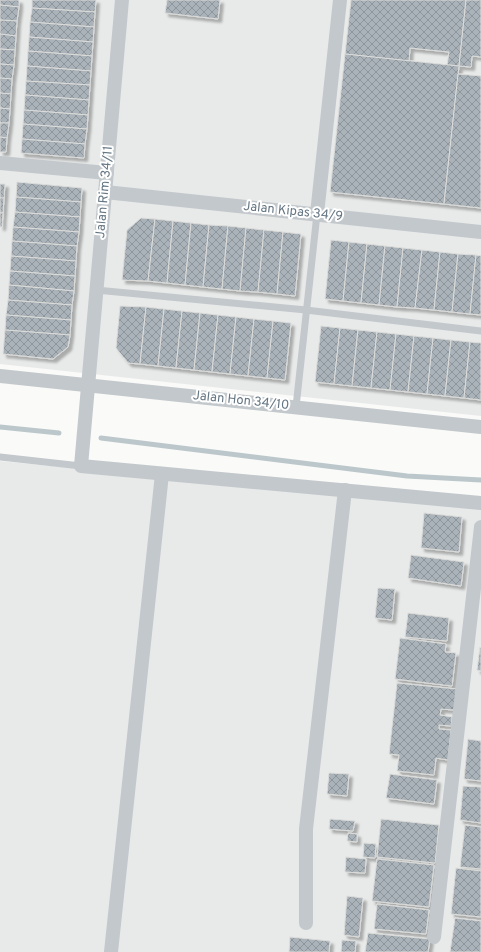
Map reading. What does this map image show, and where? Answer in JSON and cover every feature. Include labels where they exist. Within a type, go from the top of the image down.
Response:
[{"type":"street","name":"Jalan Rim 34/11","points":[[81,466],[122,0]]},
{"type":"street","points":[[317,214],[340,0]]},
{"type":"street","points":[[0,163],[107,173]]},
{"type":"street","name":"Jalan Kipas 34/9","points":[[105,192],[481,232]]},
{"type":"street","name":"Jalan Hon 34/10","points":[[0,376],[481,427]]},
{"type":"street","points":[[81,466],[481,503]]},
{"type":"street","points":[[111,952],[162,474]]},
{"type":"street","points":[[306,923],[306,829],[345,490]]},
{"type":"street","points":[[434,937],[481,527]]},
{"type":"lane","points":[[296,407],[317,214]]},
{"type":"lane","points":[[96,290],[306,310],[481,331]]},
{"type":"lane","points":[[0,457],[81,466]]},
{"type":"shaded area","points":[[0,0],[481,0],[481,416],[0,364]]},
{"type":"shaded area","points":[[0,461],[481,508],[481,952],[0,952]]},
{"type":"building","points":[[0,0],[19,0],[19,7],[0,5]]},
{"type":"building","points":[[32,0],[96,0],[95,12],[32,8]]},
{"type":"building","points":[[167,0],[220,0],[218,19],[165,13]]},
{"type":"building","points":[[351,0],[466,0],[459,66],[447,65],[449,52],[410,48],[409,61],[345,54]]},
{"type":"building","points":[[466,0],[481,0],[481,57],[472,56],[471,67],[459,66]]},
{"type":"building","points":[[0,5],[19,7],[17,21],[0,20]]},
{"type":"building","points":[[32,8],[95,12],[94,27],[30,22]]},
{"type":"building","points":[[0,20],[17,21],[16,36],[0,34]]},
{"type":"building","points":[[30,22],[94,27],[93,42],[29,37]]},
{"type":"building","points":[[0,34],[16,36],[15,50],[0,49]]},
{"type":"building","points":[[29,37],[93,42],[92,56],[28,51]]},
{"type":"building","points":[[0,49],[15,50],[14,65],[0,64]]},
{"type":"building","points":[[28,51],[92,56],[91,71],[27,66]]},
{"type":"building","points":[[345,54],[459,66],[444,204],[330,192]]},
{"type":"building","points":[[0,64],[14,65],[12,79],[0,78]]},
{"type":"building","points":[[27,66],[91,71],[90,85],[26,81]]},
{"type":"building","points":[[458,74],[481,76],[481,208],[444,204]]},
{"type":"building","points":[[0,78],[12,79],[11,94],[0,93]]},
{"type":"building","points":[[26,81],[90,85],[89,100],[25,95]]},
{"type":"building","points":[[0,93],[11,94],[10,109],[0,108]]},
{"type":"building","points":[[25,95],[89,100],[88,115],[24,110]]},
{"type":"building","points":[[0,108],[10,109],[9,123],[0,123]]},
{"type":"building","points":[[24,110],[88,115],[87,129],[23,124]]},
{"type":"building","points":[[0,123],[9,123],[7,138],[0,137]]},
{"type":"building","points":[[23,124],[87,129],[85,144],[22,139]]},
{"type":"building","points":[[0,137],[7,138],[6,152],[0,152]]},
{"type":"building","points":[[22,139],[85,144],[84,158],[21,153]]},
{"type":"building","points":[[17,182],[82,188],[81,202],[16,197]]},
{"type":"building","points":[[0,184],[5,184],[4,198],[0,198]]},
{"type":"building","points":[[16,197],[81,202],[80,217],[15,212]]},
{"type":"building","points":[[0,198],[4,198],[3,213],[0,213]]},
{"type":"building","points":[[15,212],[80,217],[79,232],[13,227]]},
{"type":"building","points":[[0,213],[3,213],[2,227],[0,227]]},
{"type":"building","points":[[141,218],[155,219],[148,281],[122,280],[127,230]]},
{"type":"building","points":[[155,219],[173,221],[167,283],[148,281]]},
{"type":"building","points":[[173,221],[191,223],[185,285],[167,283]]},
{"type":"building","points":[[191,223],[209,225],[203,287],[185,285]]},
{"type":"building","points":[[209,225],[228,226],[222,289],[203,287]]},
{"type":"building","points":[[228,226],[246,228],[240,291],[222,289]]},
{"type":"building","points":[[13,227],[79,232],[77,246],[12,241]]},
{"type":"building","points":[[246,228],[264,230],[258,292],[240,291]]},
{"type":"building","points":[[264,230],[283,232],[277,294],[258,292]]},
{"type":"building","points":[[283,232],[301,234],[295,296],[277,294]]},
{"type":"building","points":[[331,240],[349,242],[343,301],[325,299]]},
{"type":"building","points":[[12,241],[77,246],[76,261],[11,256]]},
{"type":"building","points":[[349,242],[367,244],[361,303],[343,301]]},
{"type":"building","points":[[367,244],[385,246],[379,305],[361,303]]},
{"type":"building","points":[[385,246],[403,248],[397,307],[379,305]]},
{"type":"building","points":[[403,248],[422,250],[415,308],[397,307]]},
{"type":"building","points":[[422,250],[440,252],[434,310],[415,308]]},
{"type":"building","points":[[440,252],[458,254],[452,312],[434,310]]},
{"type":"building","points":[[458,254],[476,255],[470,314],[452,312]]},
{"type":"building","points":[[476,255],[481,256],[481,315],[470,314]]},
{"type":"building","points":[[11,256],[76,261],[75,276],[10,271]]},
{"type":"building","points":[[10,271],[75,276],[74,291],[9,285]]},
{"type":"building","points":[[9,285],[74,291],[72,305],[8,300]]},
{"type":"building","points":[[8,300],[72,305],[71,320],[6,315]]},
{"type":"building","points":[[120,306],[146,307],[140,364],[128,363],[116,348]]},
{"type":"building","points":[[146,307],[164,309],[158,366],[140,364]]},
{"type":"building","points":[[164,309],[182,311],[176,368],[158,366]]},
{"type":"building","points":[[182,311],[200,313],[194,370],[176,368]]},
{"type":"building","points":[[200,313],[218,315],[212,372],[194,370]]},
{"type":"building","points":[[6,315],[71,320],[70,335],[5,330]]},
{"type":"building","points":[[218,315],[236,317],[230,374],[212,372]]},
{"type":"building","points":[[236,317],[254,319],[248,376],[230,374]]},
{"type":"building","points":[[254,319],[273,321],[267,378],[248,376]]},
{"type":"building","points":[[273,321],[291,323],[285,380],[267,378]]},
{"type":"building","points":[[321,326],[340,328],[334,384],[315,382]]},
{"type":"building","points":[[340,328],[358,330],[352,386],[334,384]]},
{"type":"building","points":[[5,330],[70,335],[68,347],[53,359],[3,354]]},
{"type":"building","points":[[358,330],[377,332],[371,388],[352,386]]},
{"type":"building","points":[[377,332],[396,334],[390,390],[371,388]]},
{"type":"building","points":[[396,334],[414,336],[408,392],[390,390]]},
{"type":"building","points":[[414,336],[433,338],[427,394],[408,392]]},
{"type":"building","points":[[433,338],[451,340],[445,396],[427,394]]},
{"type":"building","points":[[451,340],[470,342],[464,398],[445,396]]},
{"type":"building","points":[[470,342],[481,343],[481,400],[464,398]]},
{"type":"building","points":[[424,513],[462,517],[459,552],[421,548]]},
{"type":"building","points":[[411,555],[464,562],[461,586],[408,578]]},
{"type":"building","points":[[378,588],[395,589],[392,620],[375,618]]},
{"type":"building","points":[[408,613],[449,618],[447,641],[405,637]]},
{"type":"building","points":[[400,638],[446,644],[445,652],[456,653],[452,686],[395,679]]},
{"type":"building","points":[[480,647],[481,648],[481,671],[477,670]]},
{"type":"building","points":[[397,683],[457,689],[454,710],[441,709],[440,715],[452,717],[451,726],[439,725],[439,729],[451,730],[448,760],[436,758],[434,775],[397,771],[399,755],[389,754]]},
{"type":"building","points":[[468,739],[481,741],[481,781],[464,779]]},
{"type":"building","points":[[329,773],[349,774],[347,796],[327,794]]},
{"type":"building","points":[[390,774],[437,780],[434,804],[386,798]]},
{"type":"building","points":[[463,786],[481,787],[481,823],[460,820]]},
{"type":"building","points":[[330,819],[355,821],[353,831],[329,829]]},
{"type":"building","points":[[381,819],[439,825],[435,863],[377,857]]},
{"type":"building","points":[[465,825],[481,827],[481,869],[460,867]]},
{"type":"building","points":[[348,833],[357,834],[357,842],[347,841]]},
{"type":"building","points":[[364,843],[376,844],[375,858],[363,857]]},
{"type":"building","points":[[346,857],[366,859],[365,873],[345,872]]},
{"type":"building","points":[[377,859],[434,865],[429,907],[372,901]]},
{"type":"building","points":[[456,868],[481,871],[481,917],[451,914]]},
{"type":"building","points":[[347,896],[363,898],[359,937],[344,935]]},
{"type":"building","points":[[377,904],[429,910],[426,934],[374,929]]},
{"type":"building","points":[[455,918],[481,921],[481,952],[450,952]]},
{"type":"building","points":[[368,933],[430,939],[428,952],[365,952]]},
{"type":"building","points":[[290,937],[330,941],[329,952],[289,952]]},
{"type":"building","points":[[342,940],[356,941],[355,952],[341,952]]},
{"type":"waterway","points":[[0,427],[59,433]]},
{"type":"waterway","points":[[101,438],[407,476],[481,480]]}]
